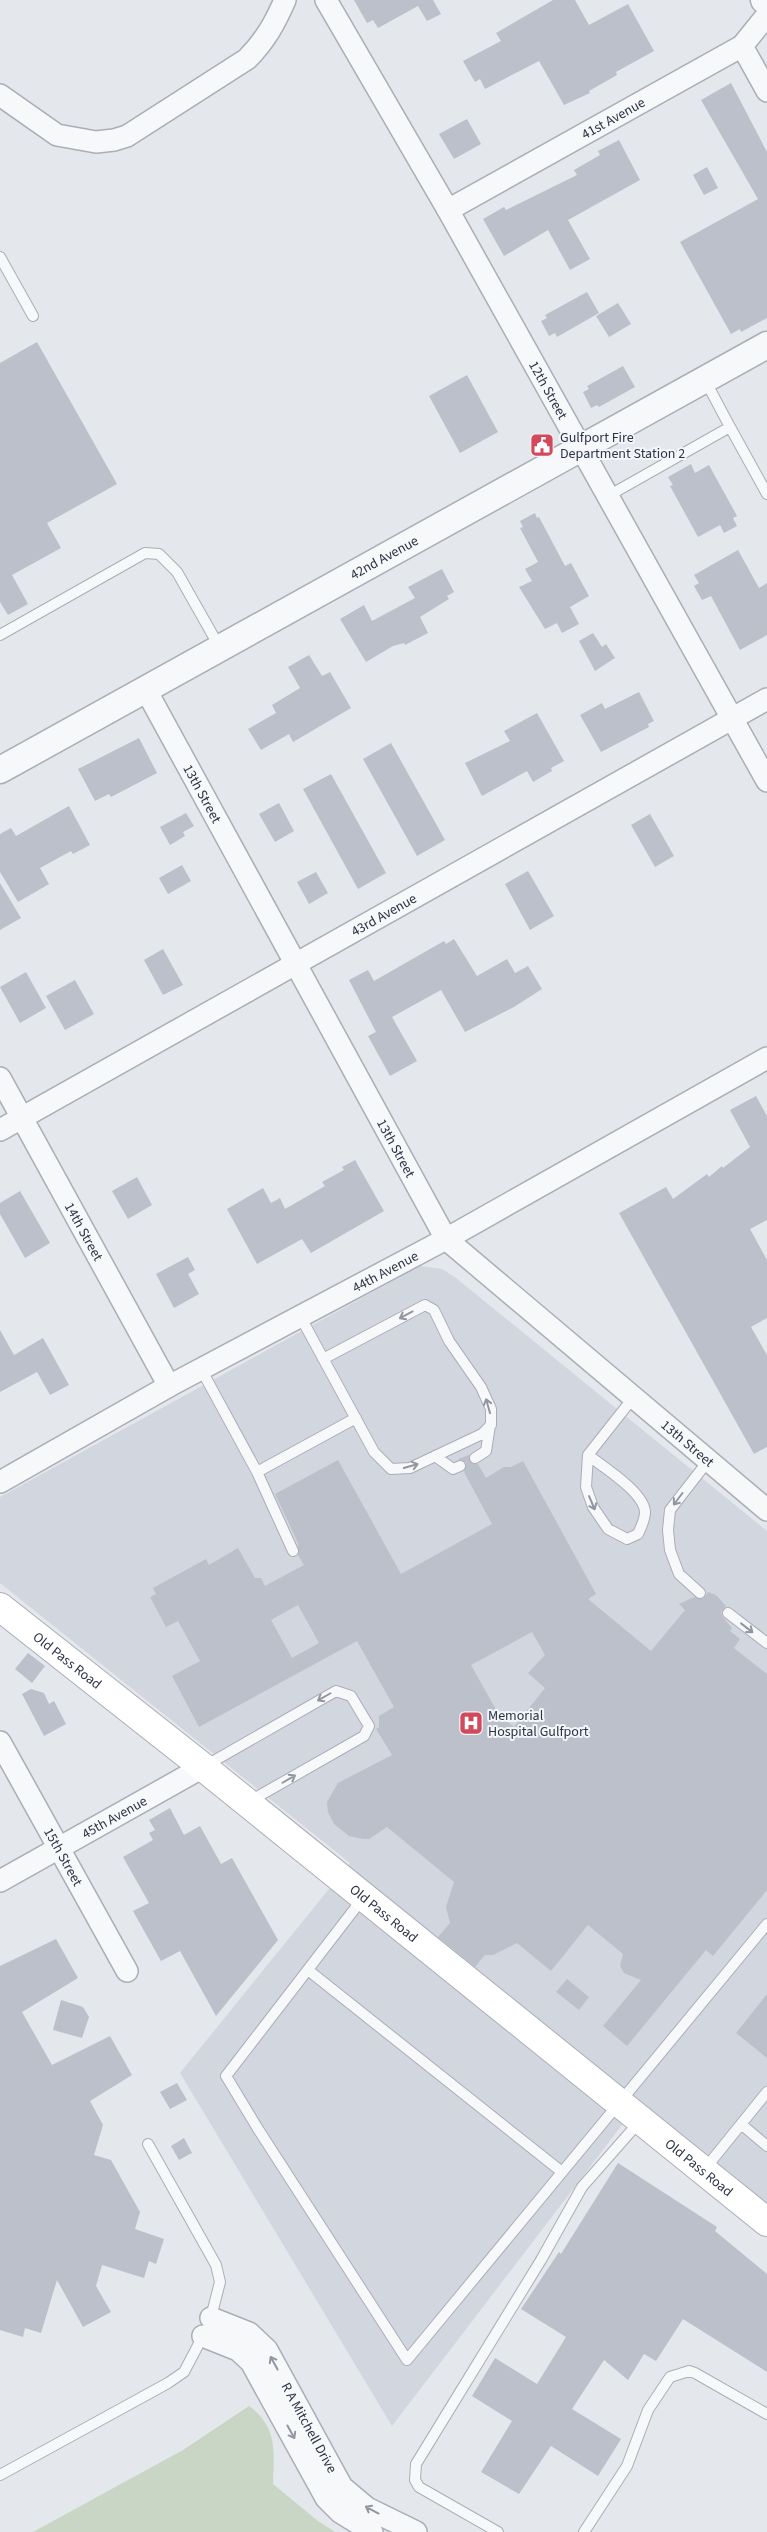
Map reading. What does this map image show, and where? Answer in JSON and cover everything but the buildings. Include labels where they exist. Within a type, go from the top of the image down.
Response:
[{"type":"main road","name":"Old Pass Road","points":[[0,1608],[203,1767],[767,2222]]},
{"type":"street","points":[[0,95],[57,134],[96,142],[127,136],[247,59],[261,46],[285,0]]},
{"type":"street","name":"12th Street","points":[[326,0],[448,210],[767,781]]},
{"type":"street","name":"41st Avenue","points":[[448,210],[742,46],[767,15]]},
{"type":"street","points":[[742,46],[767,91]]},
{"type":"street","name":"42nd Avenue","points":[[0,770],[767,345]]},
{"type":"street","name":"13th Street","points":[[146,690],[446,1239],[767,1510]]},
{"type":"street","name":"43rd Avenue","points":[[0,1130],[294,963],[767,699]]},
{"type":"street","name":"44th Avenue","points":[[0,1482],[169,1386],[446,1239],[767,1058]]},
{"type":"street","name":"14th Street","points":[[0,1078],[169,1386]]},
{"type":"street","name":"15th Street","points":[[0,1742],[127,1971]]},
{"type":"street","name":"45th Avenue","points":[[0,1881],[203,1767]]},
{"type":"street","name":"R A Mitchell Drive","points":[[207,2327],[251,2362],[326,2498],[351,2520],[372,2532]]},
{"type":"street","name":"R A Mitchell Drive","points":[[207,2327],[249,2332],[267,2350],[342,2487],[368,2508],[416,2532]]},
{"type":"lane","points":[[0,257],[33,316]]},
{"type":"lane","points":[[705,380],[767,494]]},
{"type":"lane","points":[[608,496],[730,427]]},
{"type":"lane","points":[[0,635],[146,553],[159,554],[177,572],[221,648]]},
{"type":"lane","points":[[323,1359],[425,1305],[434,1310],[449,1341],[481,1387],[491,1409],[486,1451],[475,1458]]},
{"type":"lane","points":[[300,1316],[374,1452],[391,1469],[410,1468],[482,1434],[490,1425]]},
{"type":"lane","points":[[201,1369],[257,1472],[293,1551]]},
{"type":"lane","points":[[588,1456],[630,1488],[639,1498],[645,1510],[644,1519],[638,1534],[627,1539],[608,1529],[593,1507],[586,1487],[588,1456],[634,1398]]},
{"type":"lane","points":[[257,1472],[356,1418]]},
{"type":"lane","points":[[435,1456],[453,1468],[460,1466]]},
{"type":"lane","points":[[700,1593],[679,1574],[670,1550],[668,1530],[670,1510],[708,1461]]},
{"type":"lane","points":[[728,1613],[767,1643]]},
{"type":"lane","points":[[203,1767],[336,1691],[352,1696],[369,1726],[364,1736],[246,1803]]},
{"type":"lane","points":[[364,1897],[226,2076],[407,2360],[767,1924]]},
{"type":"lane","points":[[308,1970],[562,2172]]},
{"type":"lane","points":[[703,2171],[767,2092]]},
{"type":"lane","points":[[498,2532],[419,2487],[414,2480],[416,2464],[541,2260],[582,2187],[640,2120]]},
{"type":"lane","points":[[742,2124],[767,2146]]},
{"type":"lane","points":[[0,2475],[168,2383],[184,2372],[207,2327],[220,2282],[216,2265],[148,2144]]},
{"type":"lane","points":[[584,2532],[628,2466],[648,2410],[670,2377],[689,2371],[695,2372],[767,2414]]},
{"type":"shaded area","name":"Memorial Hospital Gulfport","points":[[420,1266],[442,1269],[456,1278],[767,1531],[767,2207],[638,2104],[392,2426],[180,2073],[350,1863],[0,1583],[0,1497]]},
{"type":"green space","points":[[249,2406],[258,2414],[270,2431],[274,2461],[273,2484],[318,2521],[335,2532],[33,2532],[183,2450]]},
{"type":"place","name":"Gulfport Fire Department Station 2","points":[[542,445]]},
{"type":"place","name":"Memorial Hospital Gulfport","points":[[471,1723]]}]
